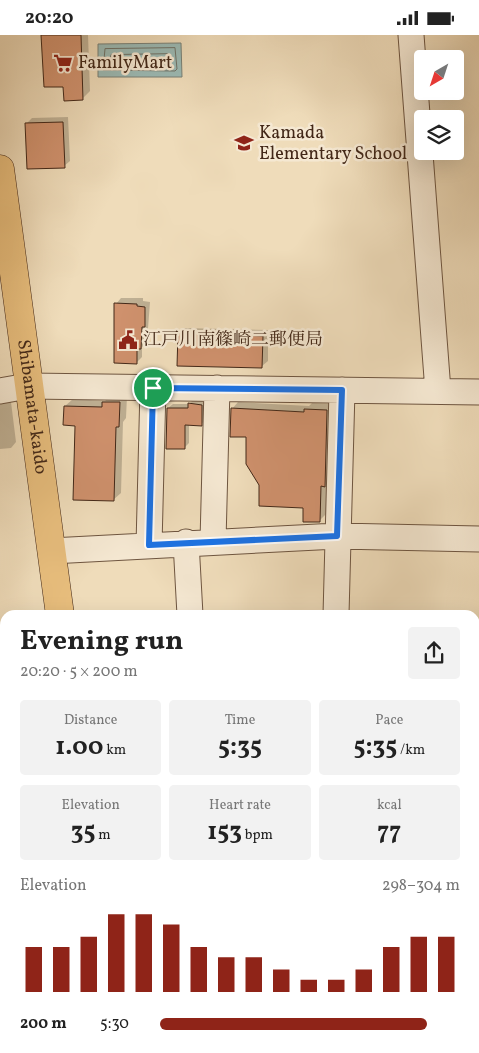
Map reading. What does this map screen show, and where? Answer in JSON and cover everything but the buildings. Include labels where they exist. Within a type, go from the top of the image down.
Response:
[{"type":"main road","name":"Shibamata-kaido","points":[[0,169],[4,225],[59,610]]},
{"type":"street","points":[[411,35],[438,391]]},
{"type":"street","points":[[0,391],[28,386],[479,392]]},
{"type":"street","points":[[149,545],[153,388]]},
{"type":"street","points":[[212,541],[217,388]]},
{"type":"street","points":[[336,610],[342,390]]},
{"type":"street","points":[[51,551],[186,542],[337,536],[479,539]]},
{"type":"street","points":[[186,542],[190,610]]},
{"type":"water","points":[[181,43],[182,77],[98,77],[98,44]]},
{"type":"place","name":"FamilyMart","points":[[63,63]]},
{"type":"place","name":"Kamada Elementary School","points":[[244,143]]},
{"type":"place","name":"江戸川南篠崎二郵便局","points":[[128,340]]},
{"type":"route","points":[[153,388],[342,390],[337,536],[149,545],[153,388]]}]
